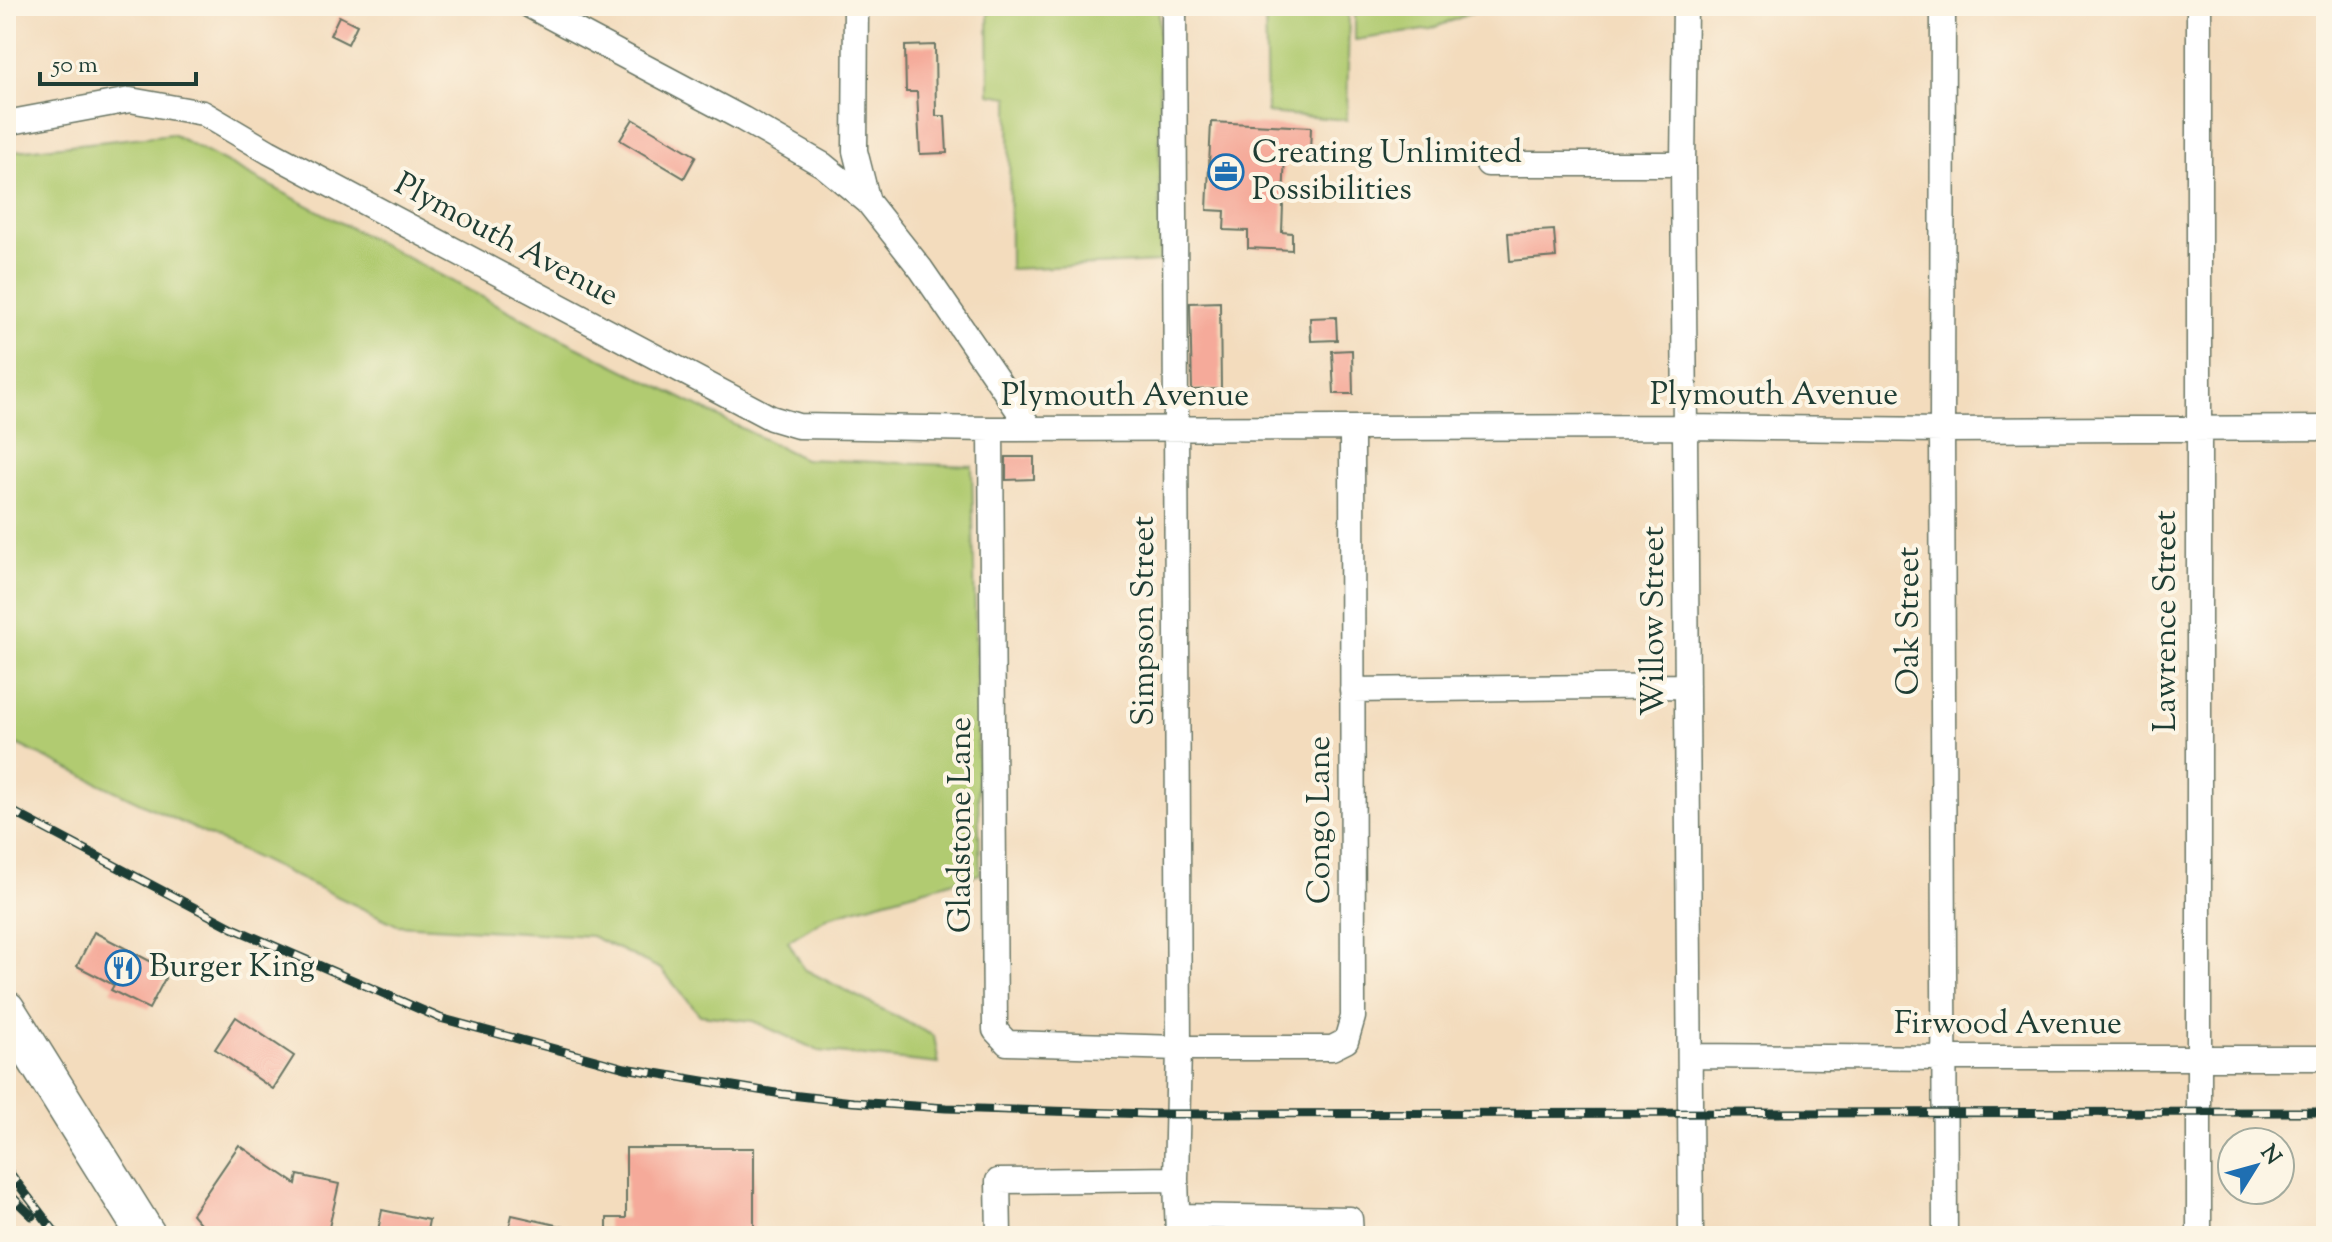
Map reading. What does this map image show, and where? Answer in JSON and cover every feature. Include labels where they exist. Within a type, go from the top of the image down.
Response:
[{"type":"main road","points":[[6,1010],[147,1236]]},
{"type":"street","points":[[530,6],[823,165],[868,202],[921,269],[1031,429]]},
{"type":"street","name":"Simpson Street","points":[[1174,6],[1178,1226]]},
{"type":"street","name":"Willow Street","points":[[1685,6],[1683,164],[1691,1236]]},
{"type":"street","name":"Oak Street","points":[[1943,6],[1945,1236]]},
{"type":"street","name":"Lawrence Street","points":[[2199,6],[2199,1236]]},
{"type":"street","points":[[851,8],[855,151],[868,202]]},
{"type":"street","name":"Plymouth Avenue","points":[[6,123],[130,100],[203,113],[269,152],[771,418],[798,426],[991,429],[2326,428]]},
{"type":"street","points":[[1488,164],[1683,164]]},
{"type":"street","name":"Gladstone Lane","points":[[991,429],[995,1030],[1007,1043],[1179,1048]]},
{"type":"street","name":"Congo Lane","points":[[1179,1048],[1332,1048],[1346,1041],[1353,1017],[1352,429]]},
{"type":"street","points":[[1352,690],[1687,686]]},
{"type":"street","name":"Firwood Avenue","points":[[1691,1056],[2326,1058]]},
{"type":"street","points":[[999,1236],[998,1181],[1176,1179]]},
{"type":"street","points":[[1178,1226],[1351,1228]]},
{"type":"green space","points":[[988,6],[1159,6],[1160,262],[1010,269],[1009,97],[989,94]]},
{"type":"green space","points":[[1265,6],[1349,6],[1347,120],[1267,113]]},
{"type":"green space","points":[[1355,6],[1489,6],[1431,29],[1355,40]]},
{"type":"green space","points":[[172,134],[562,339],[804,459],[972,466],[980,874],[829,916],[788,941],[804,969],[934,1036],[939,1064],[819,1051],[753,1021],[700,1015],[661,969],[591,936],[397,925],[6,739],[6,152]]},
{"type":"building","points":[[339,16],[357,25],[348,44],[330,35]]},
{"type":"building","points":[[935,45],[936,116],[945,116],[947,153],[920,154],[917,92],[906,92],[905,46]]},
{"type":"building","points":[[633,119],[696,156],[684,178],[620,140]]},
{"type":"building","points":[[1211,122],[1311,127],[1310,152],[1285,151],[1282,232],[1292,233],[1292,250],[1248,248],[1248,231],[1224,230],[1225,211],[1207,210]]},
{"type":"building","points":[[1554,230],[1556,257],[1510,261],[1508,233]]},
{"type":"building","points":[[1220,302],[1221,389],[1192,390],[1190,303]]},
{"type":"building","points":[[1336,317],[1337,340],[1311,341],[1310,318]]},
{"type":"building","points":[[1352,350],[1353,394],[1334,394],[1332,351]]},
{"type":"building","points":[[1006,457],[1034,457],[1034,479],[1006,480]]},
{"type":"building","name":"Burger King","points":[[94,932],[169,971],[149,1009],[111,990],[114,985],[77,966]]},
{"type":"building","points":[[236,1017],[294,1056],[273,1089],[215,1049]]},
{"type":"building","points":[[239,1145],[296,1184],[298,1175],[339,1184],[327,1236],[211,1236],[192,1214]]},
{"type":"building","points":[[626,1148],[754,1148],[754,1236],[607,1236],[607,1218],[626,1218]]},
{"type":"building","points":[[382,1210],[429,1220],[426,1236],[377,1236]]},
{"type":"building","points":[[512,1215],[574,1229],[573,1236],[507,1236]]},
{"type":"railway","points":[[6,808],[233,928],[440,1018],[625,1068],[782,1094],[946,1108],[1150,1114],[2326,1112]]},
{"type":"railway","points":[[6,1168],[58,1236]]},
{"type":"railway","points":[[6,1191],[32,1216]]},
{"type":"place","name":"Creating Unlimited Possibilities","points":[[1226,172]]},
{"type":"place","name":"Burger King","points":[[123,968]]}]
